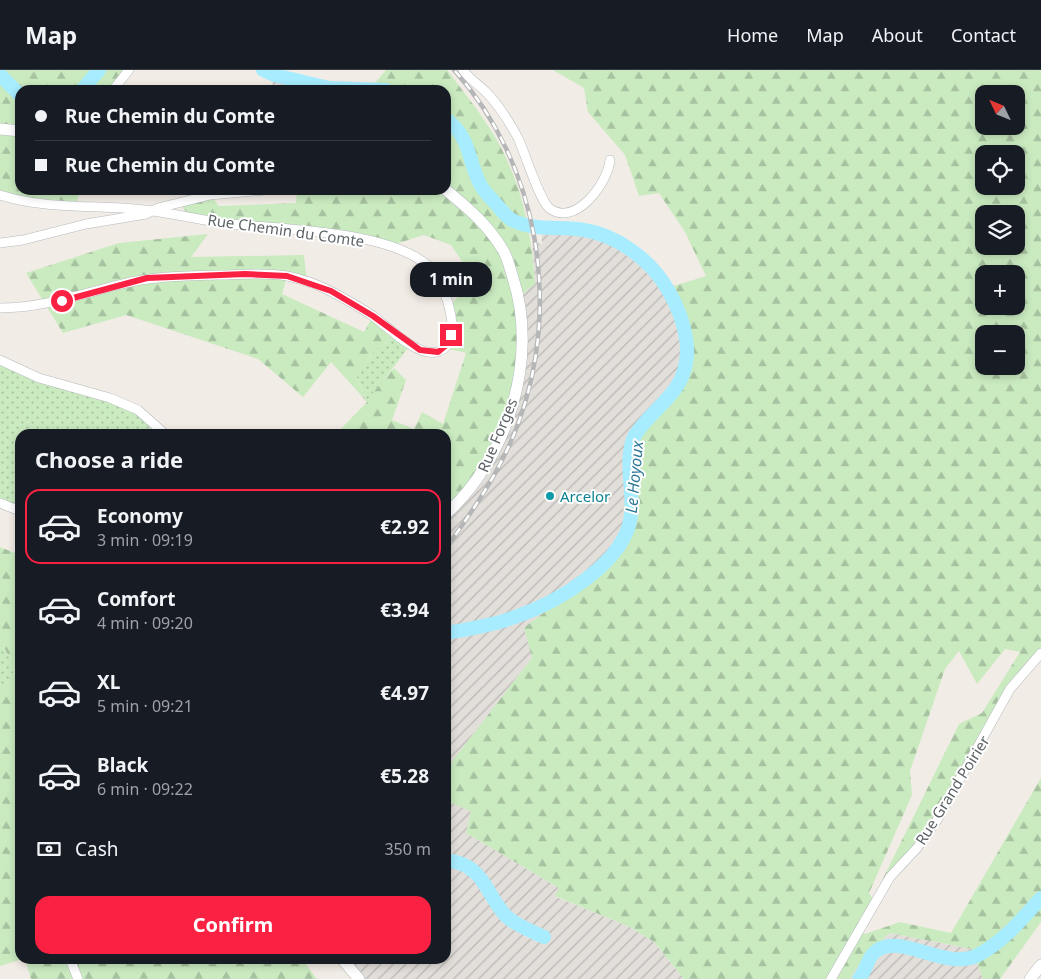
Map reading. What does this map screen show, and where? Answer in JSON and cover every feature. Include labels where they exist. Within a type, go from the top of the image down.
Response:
[{"type":"main road","points":[[0,128],[15,130]]},
{"type":"main road","name":"Rue Forges","points":[[451,194],[483,221],[505,251],[519,297],[524,333],[516,390],[500,437],[478,480],[451,509]]},
{"type":"main road","points":[[346,964],[359,979]]},
{"type":"main road","points":[[1030,979],[1041,965]]},
{"type":"street","points":[[117,85],[129,70]]},
{"type":"street","points":[[463,70],[486,92],[517,136],[547,206],[558,213],[568,213],[582,206],[602,182],[610,167],[610,160]]},
{"type":"street","name":"Rue Chemin du Comte","points":[[0,195],[16,200],[57,206],[137,209],[225,223],[312,231],[376,243],[422,259],[444,291],[453,326],[450,342],[438,352],[420,350],[373,316],[331,291],[287,276],[245,274],[147,278],[38,306],[0,308]]},
{"type":"street","points":[[0,243],[23,240],[86,224],[146,214],[210,195]]},
{"type":"street","points":[[0,360],[39,378],[110,398],[138,410],[159,429]]},
{"type":"street","points":[[0,503],[15,509]]},
{"type":"street","name":"Rue Grand Poirier","points":[[831,979],[890,877],[917,848],[942,811],[1010,689],[1041,653]]},
{"type":"street","points":[[72,964],[78,979]]},
{"type":"shaded area","points":[[274,75],[316,85],[273,85]]},
{"type":"shaded area","points":[[541,227],[585,230],[630,249],[647,263],[667,288],[686,333],[688,350],[684,368],[676,388],[634,438],[630,482],[631,516],[624,540],[599,569],[524,628],[532,658],[451,763],[451,499],[519,297],[535,284],[532,242],[542,244]]},
{"type":"shaded area","points":[[451,801],[471,811],[466,833],[559,888],[556,897],[630,927],[654,942],[684,979],[359,979],[346,964],[451,964]]},
{"type":"shaded area","points":[[890,933],[972,949],[983,979],[850,979],[865,955]]},
{"type":"green space","points":[[0,70],[129,70],[117,85],[15,85],[15,195],[78,195],[77,206],[0,194]]},
{"type":"green space","points":[[386,70],[447,70],[488,125],[501,147],[513,173],[523,204],[532,251],[535,284],[519,297],[524,333],[499,437],[451,507],[451,429],[414,429],[422,412],[443,424],[466,353],[444,348],[450,342],[449,306],[464,291],[464,264],[451,245],[424,235],[389,246],[191,218],[179,203],[210,195],[219,206],[296,203],[297,195],[451,195],[451,85],[373,85]]},
{"type":"green space","points":[[553,70],[1041,70],[1041,653],[1027,669],[958,786],[890,877],[859,932],[865,934],[900,922],[951,933],[1041,778],[1041,922],[1000,979],[983,979],[972,949],[890,933],[865,955],[850,979],[684,979],[654,942],[630,927],[555,896],[559,888],[466,833],[471,811],[451,803],[451,763],[532,658],[524,628],[588,578],[604,562],[627,531],[631,515],[630,457],[634,439],[642,424],[674,389],[685,361],[684,334],[667,288],[706,276],[685,232],[659,193],[639,196],[625,155],[588,112],[584,88]],"holes":[[[1005,649],[1020,652],[982,713],[959,724],[873,899],[869,893],[912,795],[910,771],[945,669],[959,651],[977,684]]]},
{"type":"green space","points":[[208,234],[191,257],[304,255],[307,282],[287,276],[282,294],[364,332],[373,316],[397,335],[375,350],[356,375],[366,401],[331,362],[303,397],[258,359],[126,315],[63,333],[26,273],[119,243]]},
{"type":"green space","points":[[397,335],[411,344],[367,402],[356,375],[375,350]]},
{"type":"green space","points":[[0,360],[138,410],[159,429],[15,429],[15,509],[0,503]]},
{"type":"green space","points":[[394,368],[406,380],[392,420],[414,429],[341,429],[367,402]]},
{"type":"green space","points":[[0,547],[15,553],[15,669],[0,639]]},
{"type":"green space","points":[[0,639],[15,669],[0,695]]},
{"type":"green space","points":[[15,669],[15,961],[0,966],[0,695]]},
{"type":"green space","points":[[26,964],[306,964],[317,979],[31,979]]},
{"type":"waterway","name":"Le Hoyoux","points":[[86,85],[99,70]]},
{"type":"waterway","name":"Le Hoyoux","points":[[263,70],[274,75],[316,85]]},
{"type":"waterway","name":"Le Hoyoux","points":[[0,75],[15,90]]},
{"type":"waterway","name":"Le Hoyoux","points":[[451,123],[460,134],[468,149],[481,187],[509,218],[531,226],[576,229],[596,233],[621,243],[643,259],[661,279],[674,301],[683,326],[687,352],[686,365],[675,389],[643,424],[631,445],[629,465],[631,515],[626,533],[617,549],[603,565],[586,579],[550,602],[507,620],[451,632]]},
{"type":"waterway","name":"Le Hoyoux","points":[[451,861],[469,867],[482,881],[510,920],[544,937]]},
{"type":"waterway","name":"Le Hoyoux","points":[[859,979],[872,955],[882,948],[894,946],[907,947],[951,959],[965,959],[978,955],[1004,937],[1041,898]]},
{"type":"railway","points":[[451,541],[477,504],[511,441],[531,379],[539,332],[539,285],[534,238],[523,192],[506,148],[483,107],[454,70]]},
{"type":"place","name":"Arcelor","points":[[550,496]]},
{"type":"route","points":[[62,301],[147,278],[245,274],[287,276],[331,291],[373,316],[420,350],[438,352],[450,342],[451,335]]}]
